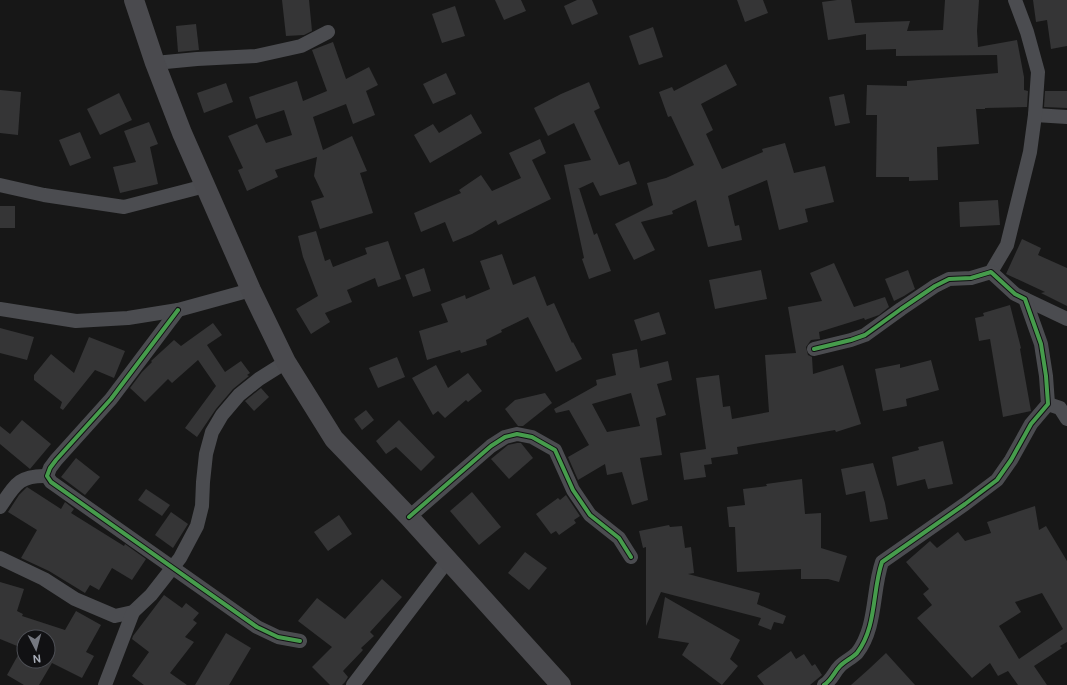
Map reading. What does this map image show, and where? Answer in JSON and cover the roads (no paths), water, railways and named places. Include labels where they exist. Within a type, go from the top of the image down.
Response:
[{"type":"main road","points":[[134,0],[155,63],[182,133],[251,290],[286,362],[334,438],[409,517],[562,685]]},
{"type":"street","points":[[814,349],[865,335],[935,286],[949,279],[971,278],[991,272],[1007,245],[1030,152],[1035,115],[1038,72],[1016,0]]},
{"type":"street","points":[[155,63],[256,56],[301,46],[328,32]]},
{"type":"street","points":[[1035,115],[1067,116]]},
{"type":"street","points":[[0,185],[44,195],[124,207],[205,186]]},
{"type":"street","points":[[991,272],[1015,294],[1067,319]]},
{"type":"street","points":[[0,309],[76,321],[128,318],[178,310],[251,290]]},
{"type":"street","points":[[824,685],[840,667],[856,653],[866,638],[882,562],[997,480],[1011,460],[1032,424],[1048,404],[1046,376],[1041,344],[1025,299]]},
{"type":"street","points":[[47,476],[50,468],[56,460],[111,399],[178,310]]},
{"type":"street","points":[[105,685],[133,612],[151,596],[180,558],[197,526],[202,506],[206,454],[212,432],[222,415],[239,395],[259,379],[286,362]]},
{"type":"street","points":[[1048,404],[1060,408],[1067,418]]},
{"type":"street","points":[[409,517],[491,446],[505,437],[517,434],[532,437],[555,450],[573,490],[590,515],[619,538],[631,557]]},
{"type":"street","points":[[0,506],[20,481],[34,475],[47,476]]},
{"type":"street","points":[[47,476],[51,482],[257,627],[278,637],[300,641]]},
{"type":"street","points":[[0,558],[44,579],[75,599],[116,616],[133,612]]},
{"type":"street","points":[[353,685],[448,560]]}]
